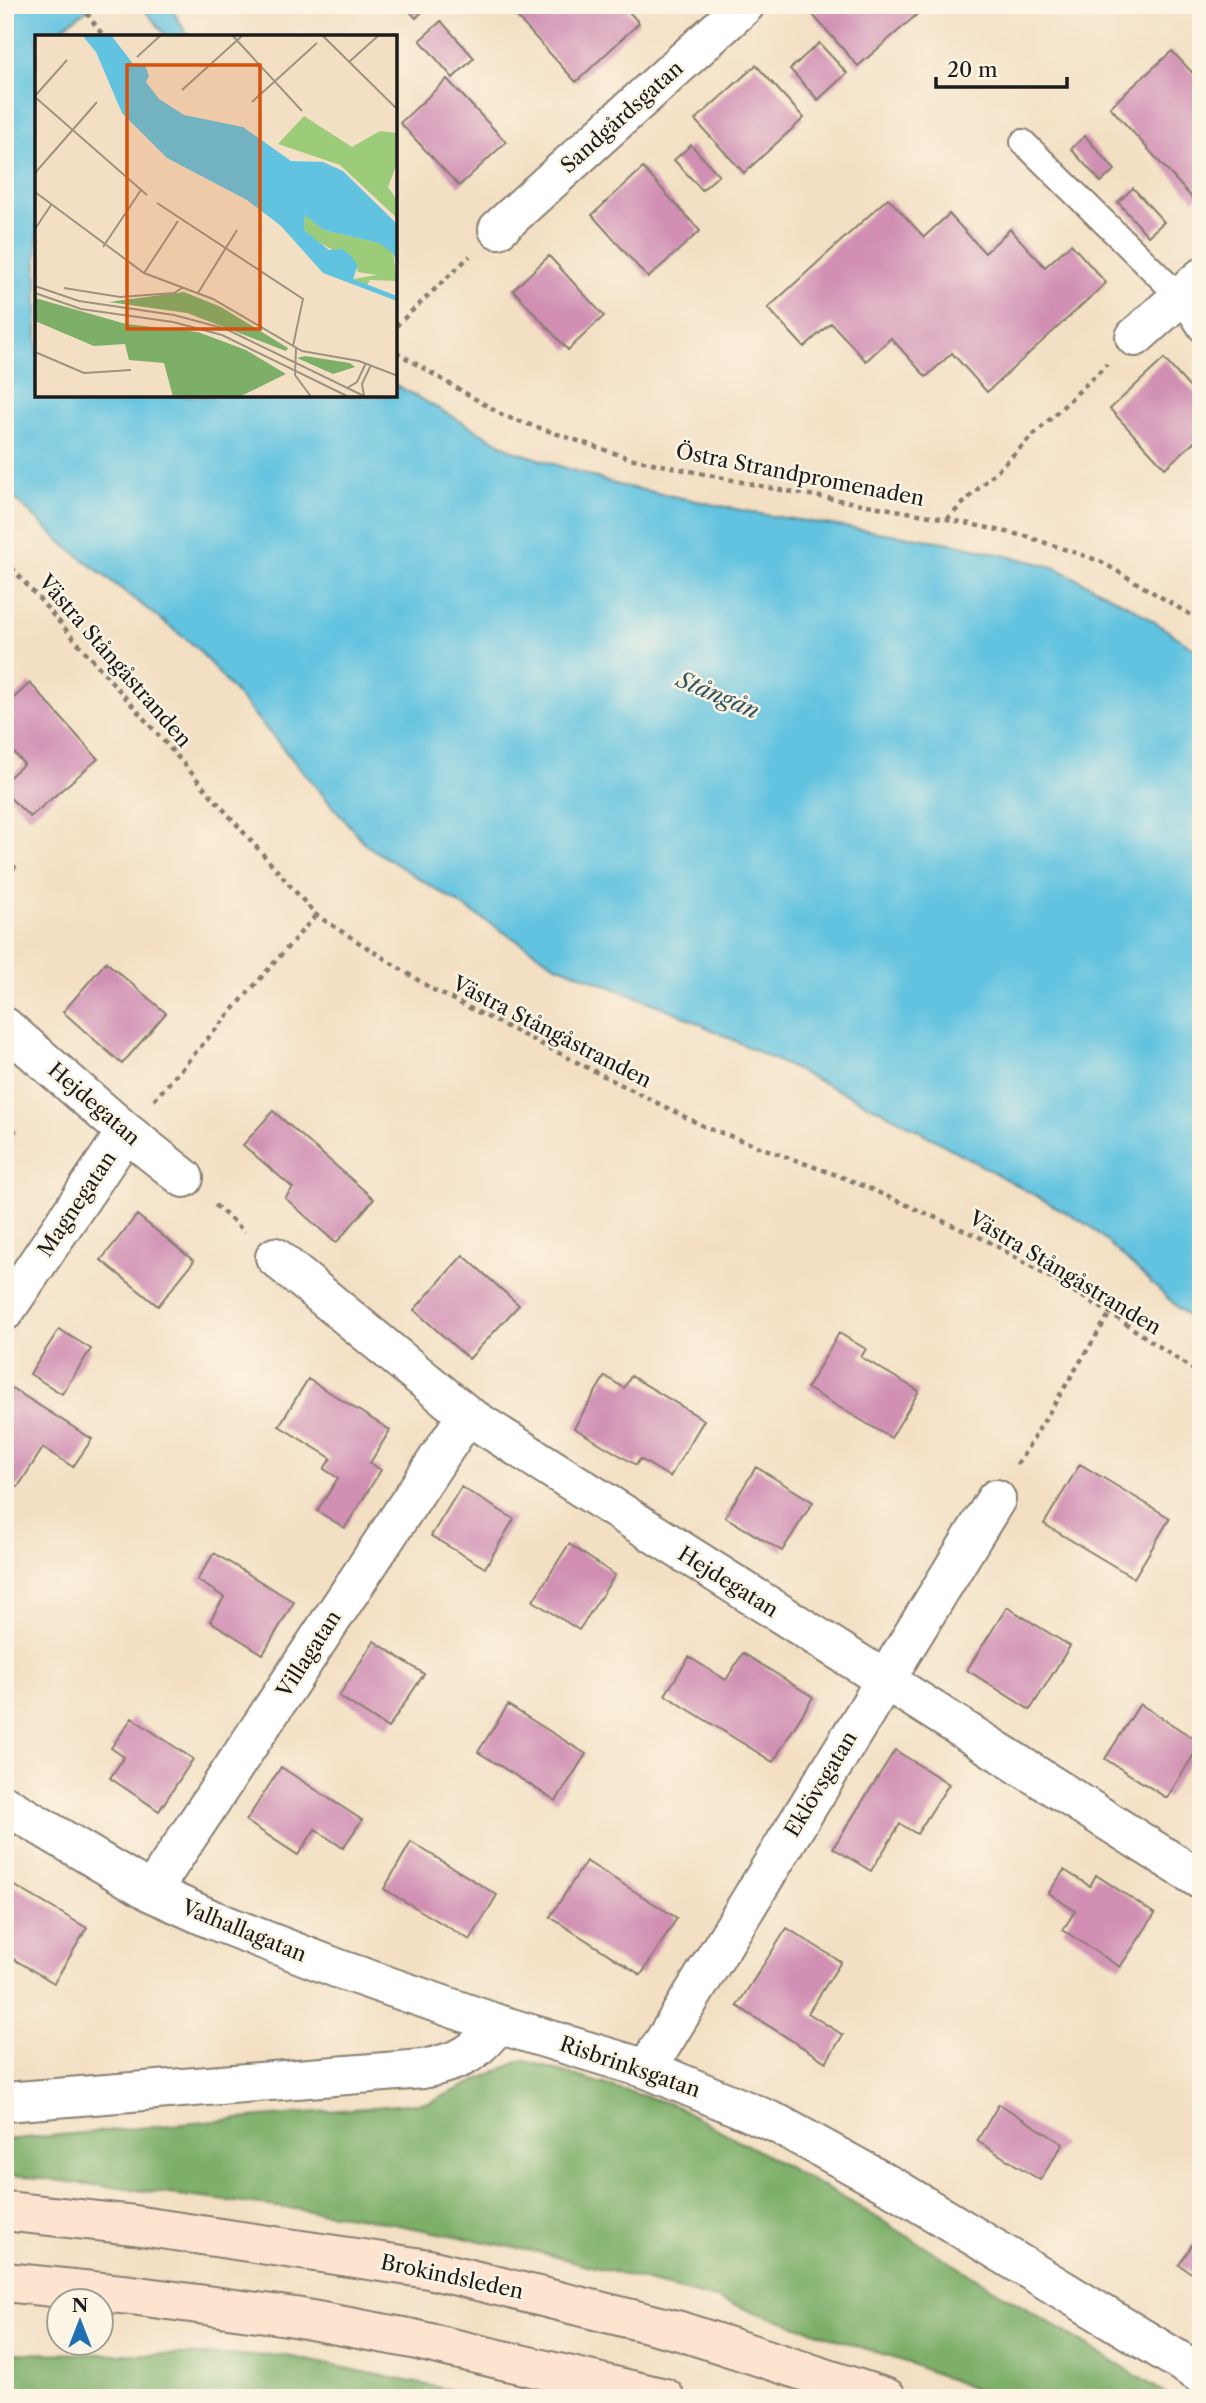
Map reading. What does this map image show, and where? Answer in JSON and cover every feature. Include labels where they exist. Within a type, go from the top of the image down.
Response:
[{"type":"main road","name":"Brokindsleden","points":[[5,2211],[134,2225],[429,2269],[680,2330],[887,2398]]},
{"type":"main road","points":[[5,2282],[131,2295],[295,2317],[413,2339],[665,2398]]},
{"type":"street","name":"Sandgårdsgatan","points":[[499,229],[746,5]]},
{"type":"street","points":[[1135,337],[1190,287]]},
{"type":"street","name":"Hejdegatan","points":[[5,1027],[125,1132],[184,1178]]},
{"type":"street","name":"Magnegatan","points":[[5,1311],[125,1132]]},
{"type":"street","name":"Hejdegatan","points":[[275,1257],[467,1415],[1201,1880]]},
{"type":"street","name":"Villagatan","points":[[151,1892],[467,1415]]},
{"type":"street","name":"Eklövsgatan","points":[[647,2069],[996,1499]]},
{"type":"street","name":"Valhallagatan","points":[[5,1805],[151,1892],[213,1920],[339,1969],[499,2024]]},
{"type":"street","points":[[5,2102],[423,2069],[448,2064],[473,2052],[499,2024]]},
{"type":"street","name":"Risbrinksgatan","points":[[499,2024],[647,2069],[778,2124],[898,2190],[1201,2374]]},
{"type":"lane","points":[[1023,142],[1190,287],[1201,329]]},
{"type":"path","points":[[81,5],[103,35]]},
{"type":"path","points":[[397,325],[499,229]]},
{"type":"path","name":"Östra Strandpromenaden","points":[[397,353],[504,416],[629,458],[770,488],[947,519],[1025,536],[1100,561],[1201,621]]},
{"type":"path","points":[[947,519],[1087,383]]},
{"type":"path","name":"Västra Stångåstranden","points":[[5,561],[316,915],[432,989],[705,1127],[850,1180],[986,1240],[1110,1313],[1201,1375]]},
{"type":"path","points":[[125,1132],[198,1053],[316,915]]},
{"type":"path","points":[[184,1178],[275,1257]]},
{"type":"path","points":[[1029,1446],[1110,1313]]},
{"type":"green space","points":[[522,2060],[674,2105],[853,2203],[1173,2398],[997,2398],[906,2362],[719,2300],[542,2253],[352,2216],[5,2174],[5,2140],[430,2102]]},
{"type":"green space","points":[[5,2353],[46,2353],[46,2358],[116,2358],[116,2354],[287,2356],[489,2398],[5,2398]]},
{"type":"water","name":"Stångån","points":[[5,5],[94,5],[57,31],[57,35],[35,35],[35,397],[397,397],[397,386],[514,451],[618,485],[765,515],[957,544],[1054,567],[1132,607],[1201,653],[1201,1329],[1090,1226],[892,1116],[675,1012],[556,965],[366,845],[196,647],[61,542],[5,489]]},
{"type":"water","points":[[131,5],[170,5],[187,35],[165,35],[144,9]]},
{"type":"building","points":[[404,5],[429,5],[416,18]]},
{"type":"building","points":[[506,5],[623,5],[639,23],[576,82]]},
{"type":"building","points":[[824,5],[916,5],[921,11],[858,66],[813,15]]},
{"type":"building","points":[[441,21],[474,58],[453,78],[420,40]]},
{"type":"building","points":[[819,43],[847,73],[818,100],[790,69]]},
{"type":"building","points":[[1172,51],[1201,82],[1201,194],[1194,200],[1110,107]]},
{"type":"building","points":[[756,65],[804,118],[744,173],[695,120]]},
{"type":"building","points":[[447,79],[506,142],[459,186],[400,123]]},
{"type":"building","points":[[1085,136],[1115,170],[1101,182],[1071,149]]},
{"type":"building","points":[[691,145],[719,175],[702,190],[674,160]]},
{"type":"building","points":[[643,168],[700,231],[648,278],[592,215]]},
{"type":"building","points":[[1133,188],[1164,222],[1148,236],[1118,202]]},
{"type":"building","points":[[888,198],[924,237],[949,214],[985,253],[1010,229],[1045,267],[1071,244],[1106,283],[987,392],[952,353],[926,377],[891,338],[866,361],[831,323],[804,347],[768,308]]},
{"type":"building","points":[[549,256],[604,316],[568,350],[513,290]]},
{"type":"building","points":[[1164,359],[1201,400],[1201,436],[1165,468],[1110,409]]},
{"type":"building","points":[[30,683],[98,759],[30,817],[5,793],[5,781],[24,764],[5,743],[5,706]]},
{"type":"building","points":[[5,858],[16,867],[5,880]]},
{"type":"building","points":[[106,962],[166,1013],[122,1064],[63,1012]]},
{"type":"building","points":[[273,1111],[374,1199],[336,1243],[285,1198],[293,1188],[243,1145]]},
{"type":"building","points":[[5,1123],[16,1131],[5,1145]]},
{"type":"building","points":[[137,1215],[194,1261],[158,1306],[101,1260]]},
{"type":"building","points":[[463,1255],[519,1305],[469,1359],[414,1310]]},
{"type":"building","points":[[59,1329],[91,1349],[62,1394],[30,1374]]},
{"type":"building","points":[[839,1333],[866,1349],[861,1357],[919,1391],[891,1438],[807,1388]]},
{"type":"building","points":[[605,1376],[624,1388],[631,1376],[704,1420],[670,1477],[640,1459],[636,1465],[574,1428]]},
{"type":"building","points":[[308,1379],[390,1430],[370,1463],[381,1470],[345,1528],[317,1511],[338,1478],[324,1469],[331,1458],[279,1426]]},
{"type":"building","points":[[10,1387],[92,1439],[73,1467],[43,1448],[18,1487],[5,1479],[5,1393]]},
{"type":"building","points":[[1080,1464],[1170,1518],[1134,1578],[1044,1524]]},
{"type":"building","points":[[756,1467],[813,1502],[782,1551],[725,1517]]},
{"type":"building","points":[[461,1487],[514,1519],[485,1568],[431,1536]]},
{"type":"building","points":[[569,1544],[615,1575],[579,1630],[533,1601]]},
{"type":"building","points":[[214,1553],[294,1602],[263,1654],[210,1621],[224,1597],[197,1580]]},
{"type":"building","points":[[1007,1607],[1070,1646],[1030,1710],[967,1670]]},
{"type":"building","points":[[374,1641],[424,1674],[388,1728],[339,1696]]},
{"type":"building","points":[[743,1653],[813,1697],[773,1762],[665,1695],[689,1657],[726,1680]]},
{"type":"building","points":[[1140,1704],[1201,1743],[1167,1798],[1105,1759]]},
{"type":"building","points":[[508,1705],[586,1754],[556,1801],[478,1752]]},
{"type":"building","points":[[132,1718],[193,1759],[159,1811],[110,1778],[124,1757],[111,1748]]},
{"type":"building","points":[[895,1750],[949,1784],[917,1834],[900,1824],[871,1871],[833,1848]]},
{"type":"building","points":[[281,1767],[362,1820],[343,1848],[315,1829],[298,1855],[246,1821]]},
{"type":"building","points":[[411,1842],[497,1895],[470,1940],[384,1889]]},
{"type":"building","points":[[586,1861],[677,1918],[641,1975],[550,1917]]},
{"type":"building","points":[[1064,1870],[1090,1886],[1096,1875],[1155,1914],[1120,1967],[1063,1930],[1075,1911],[1049,1893]]},
{"type":"building","points":[[10,1883],[87,1928],[54,1983],[5,1954],[5,1891]]},
{"type":"building","points":[[787,1928],[841,1962],[808,2013],[843,2035],[826,2062],[737,2006]]},
{"type":"building","points":[[999,2104],[1063,2144],[1040,2180],[977,2141]]},
{"type":"building","points":[[1201,2231],[1201,2279],[1179,2265]]}]
